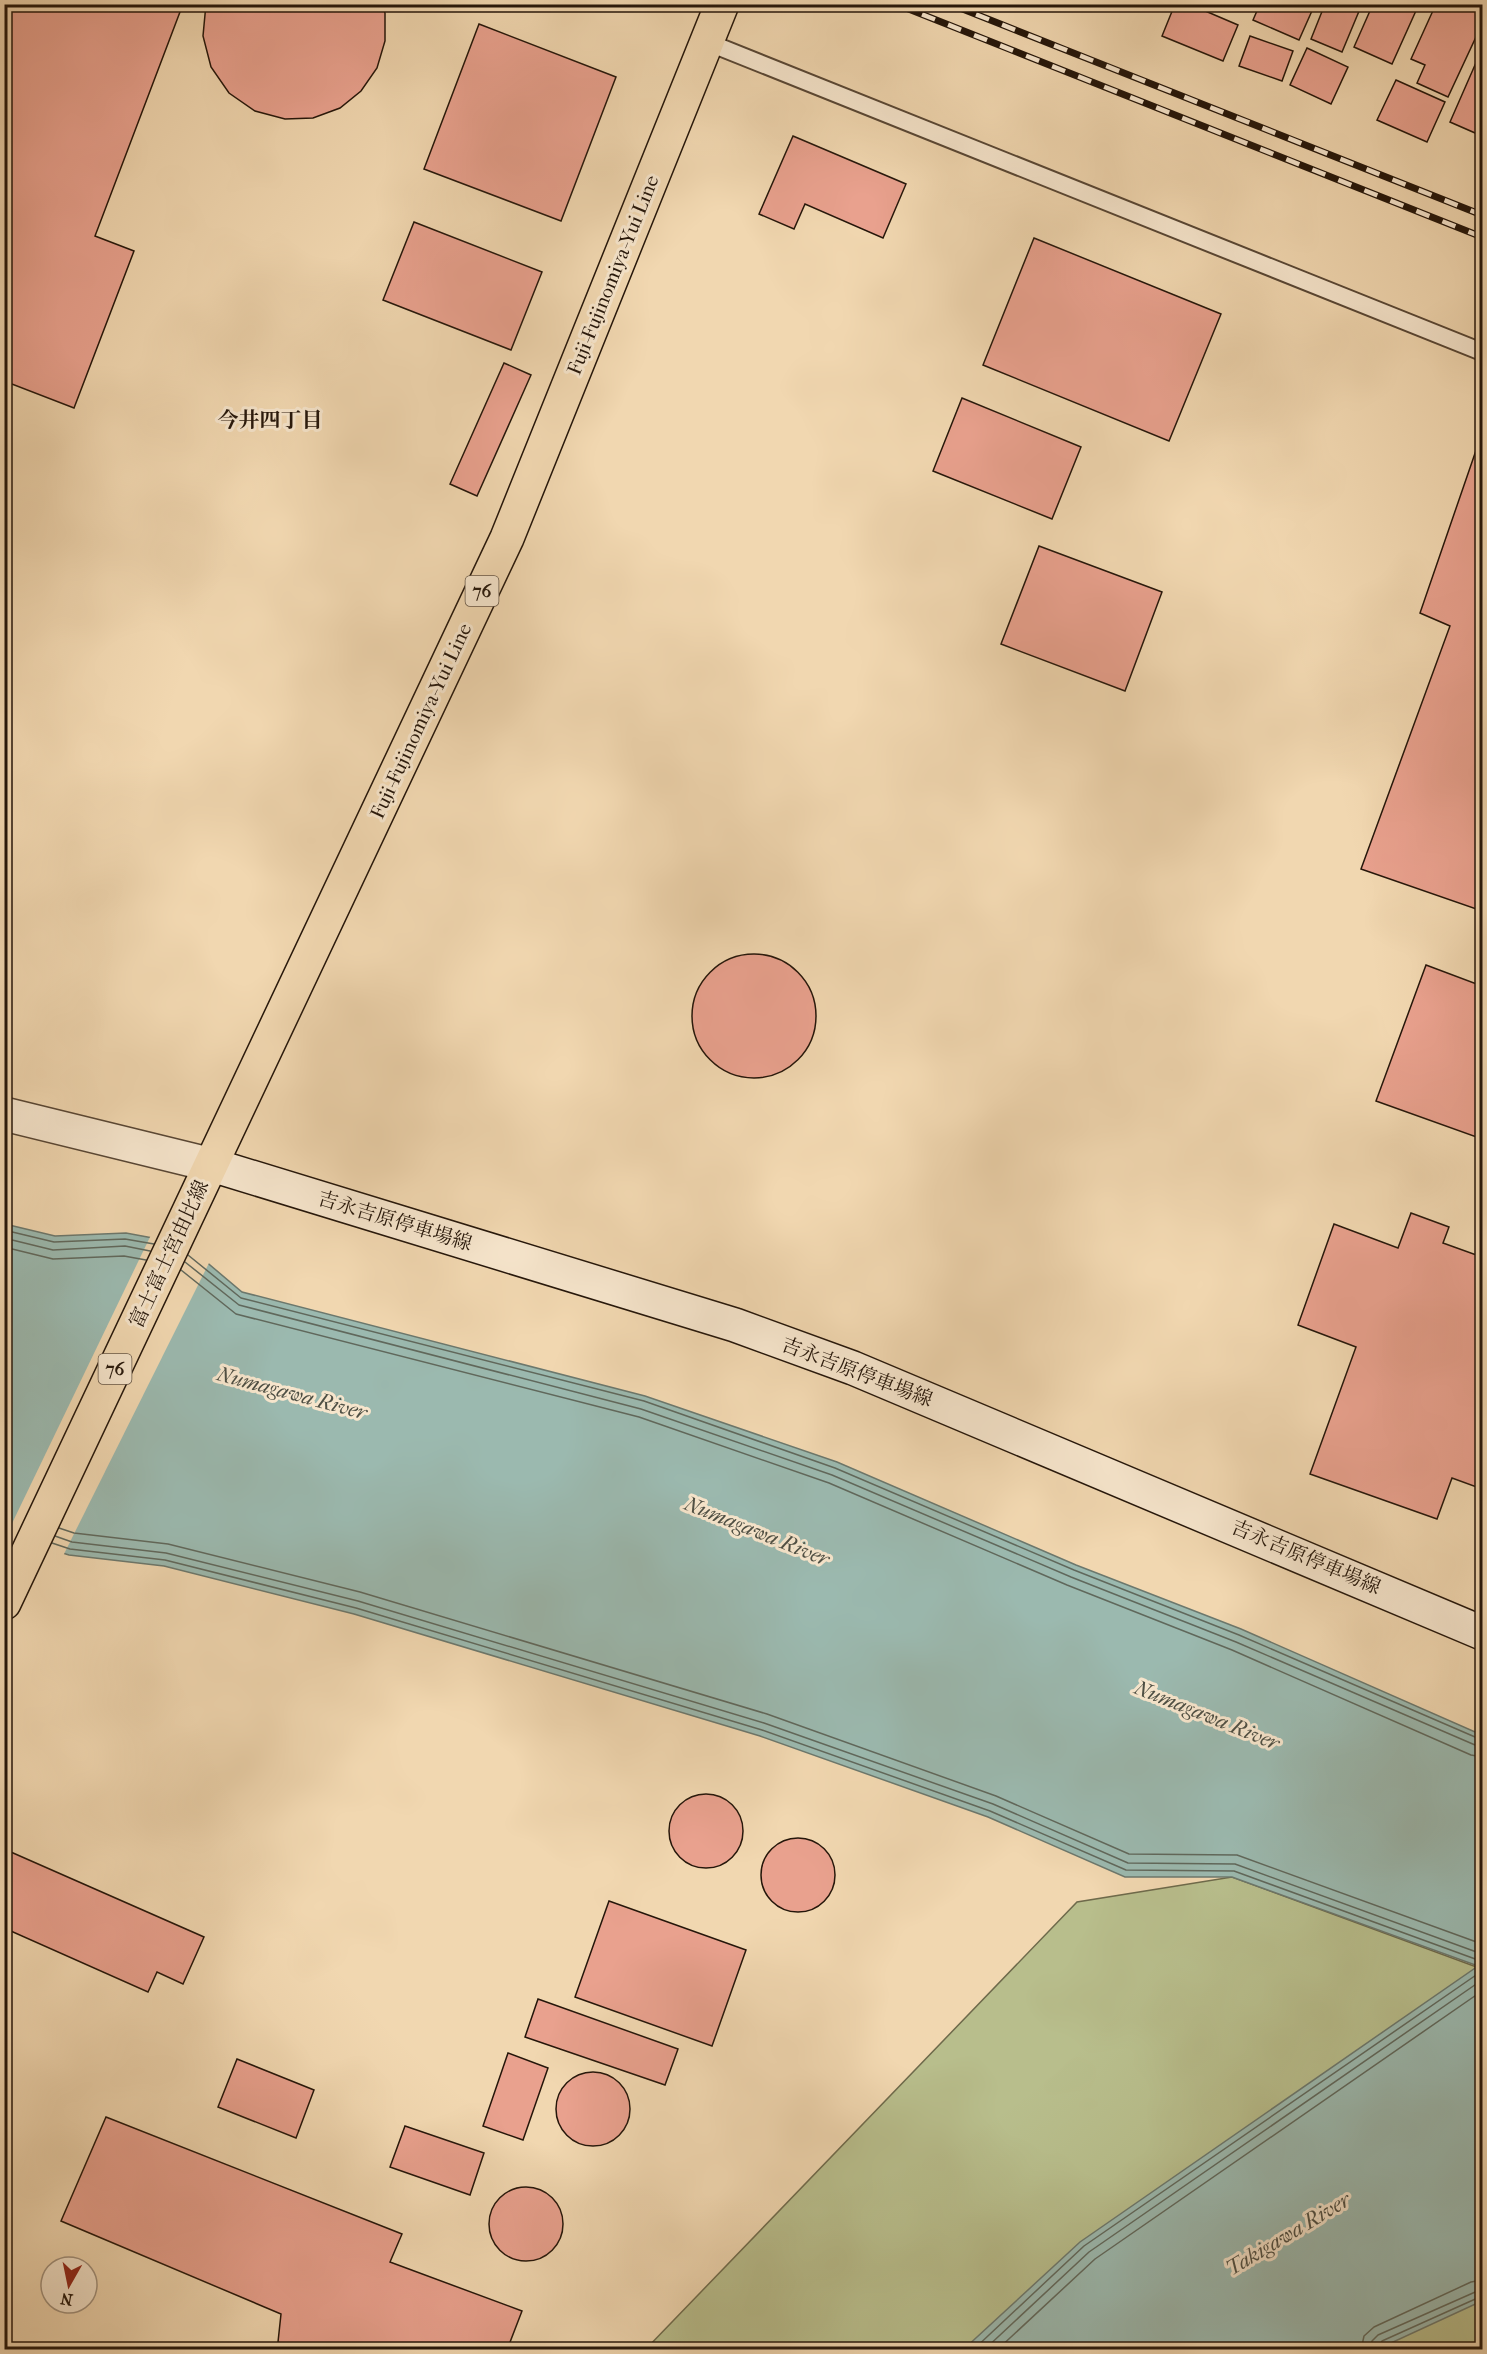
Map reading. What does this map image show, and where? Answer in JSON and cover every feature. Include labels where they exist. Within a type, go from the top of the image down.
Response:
[{"type":"main road","name":"Fuji-Fujinomiya-Yui Line","points":[[206,1176],[507,538],[722,4]]},
{"type":"main road","name":"吉永吉原停車場線","points":[[4,1114],[206,1176],[735,1325],[853,1368],[1482,1633]]},
{"type":"main road","name":"富士富士宮由比線","points":[[4,1603],[206,1176]]},
{"type":"lane","points":[[707,42],[1482,352]]},
{"type":"green space","points":[[1232,1877],[1482,1969],[1482,2349],[645,2350],[1077,1902]]},
{"type":"water","points":[[5,1224],[55,1236],[126,1233],[185,1244],[242,1292],[645,1396],[837,1462],[1076,1565],[1241,1629],[1482,1735],[1482,2301],[1378,2349],[964,2349],[1080,2242],[1478,1966],[1232,1877],[1125,1877],[988,1817],[760,1736],[354,1614],[164,1566],[69,1555],[5,1535]]},
{"type":"pier","points":[[151,1235],[186,1242],[210,1261],[63,1556],[5,1538]]},
{"type":"building","points":[[4,4],[183,4],[95,236],[134,251],[74,408],[4,381]]},
{"type":"building","points":[[206,4],[382,4],[385,13],[385,41],[377,68],[361,91],[340,108],[313,118],[285,119],[255,111],[229,93],[211,67],[203,36]]},
{"type":"building","points":[[1175,4],[1189,4],[1238,25],[1223,61],[1162,36]]},
{"type":"building","points":[[1260,4],[1315,4],[1299,40],[1253,20]]},
{"type":"building","points":[[1325,4],[1362,4],[1342,52],[1311,39]]},
{"type":"building","points":[[1373,4],[1419,4],[1392,64],[1354,47]]},
{"type":"building","points":[[1436,4],[1474,4],[1482,9],[1482,24],[1448,97],[1417,83],[1425,65],[1411,59]]},
{"type":"building","points":[[479,24],[616,77],[561,221],[424,169]]},
{"type":"building","points":[[1250,36],[1293,51],[1282,81],[1239,66]]},
{"type":"building","points":[[1307,48],[1348,67],[1331,104],[1290,85]]},
{"type":"building","points":[[1482,49],[1482,136],[1450,122]]},
{"type":"building","points":[[1396,80],[1445,102],[1427,142],[1377,120]]},
{"type":"building","points":[[793,136],[906,184],[883,238],[805,204],[794,229],[759,214]]},
{"type":"building","points":[[414,222],[542,272],[511,350],[383,300]]},
{"type":"building","points":[[1034,238],[1221,314],[1169,441],[983,365]]},
{"type":"building","points":[[504,363],[531,375],[477,496],[450,484]]},
{"type":"building","points":[[962,398],[1081,447],[1052,519],[933,471]]},
{"type":"building","points":[[1482,433],[1482,911],[1361,869],[1450,626],[1420,613]]},
{"type":"building","points":[[1039,546],[1162,592],[1125,691],[1001,644]]},
{"type":"building","points":[[754,954],[778,959],[798,972],[811,992],[816,1016],[811,1040],[798,1060],[778,1073],[754,1078],[730,1073],[710,1060],[697,1040],[692,1016],[697,992],[710,972],[730,959]]},
{"type":"building","points":[[1426,965],[1482,986],[1482,1139],[1376,1101]]},
{"type":"building","points":[[1411,1213],[1449,1227],[1443,1243],[1482,1257],[1482,1489],[1452,1478],[1437,1519],[1310,1474],[1356,1347],[1298,1325],[1334,1224],[1398,1248]]},
{"type":"building","points":[[706,1794],[720,1797],[732,1805],[740,1817],[743,1831],[740,1845],[732,1857],[720,1865],[706,1868],[692,1865],[680,1857],[672,1845],[669,1831],[672,1817],[680,1805],[692,1797]]},
{"type":"building","points":[[798,1838],[812,1841],[824,1849],[832,1861],[835,1875],[832,1889],[824,1901],[812,1909],[798,1912],[784,1909],[772,1901],[764,1889],[761,1875],[764,1861],[772,1849],[784,1841]]},
{"type":"building","points":[[4,1849],[204,1937],[183,1984],[157,1972],[148,1992],[4,1928]]},
{"type":"building","points":[[609,1901],[746,1950],[712,2046],[575,1997]]},
{"type":"building","points":[[538,1999],[678,2049],[665,2085],[525,2037]]},
{"type":"building","points":[[508,2053],[548,2068],[523,2140],[483,2126]]},
{"type":"building","points":[[237,2059],[314,2090],[296,2138],[218,2107]]},
{"type":"building","points":[[593,2072],[607,2075],[619,2083],[627,2095],[630,2109],[627,2123],[619,2135],[607,2143],[593,2146],[579,2143],[567,2135],[559,2123],[556,2109],[559,2095],[567,2083],[579,2075]]},
{"type":"building","points":[[106,2117],[402,2234],[390,2262],[522,2311],[507,2350],[297,2350],[278,2342],[281,2314],[61,2221]]},
{"type":"building","points":[[405,2126],[484,2153],[470,2195],[390,2167]]},
{"type":"building","points":[[526,2187],[540,2190],[552,2198],[560,2210],[563,2224],[560,2238],[552,2250],[540,2258],[526,2261],[512,2258],[500,2250],[492,2238],[489,2224],[492,2210],[500,2198],[512,2190]]},
{"type":"railway","points":[[896,4],[1482,237]]},
{"type":"railway","points":[[950,4],[1482,215]]},
{"type":"district","name":"今井四丁目","points":[[270,420]]},
{"type":"water label","name":"Numagawa River","points":[[292,1393]]},
{"type":"water label","name":"Numagawa River","points":[[757,1531]]},
{"type":"water label","name":"Numagawa River","points":[[1207,1715]]},
{"type":"water label","name":"Takigawa River","points":[[1288,2234]]}]
